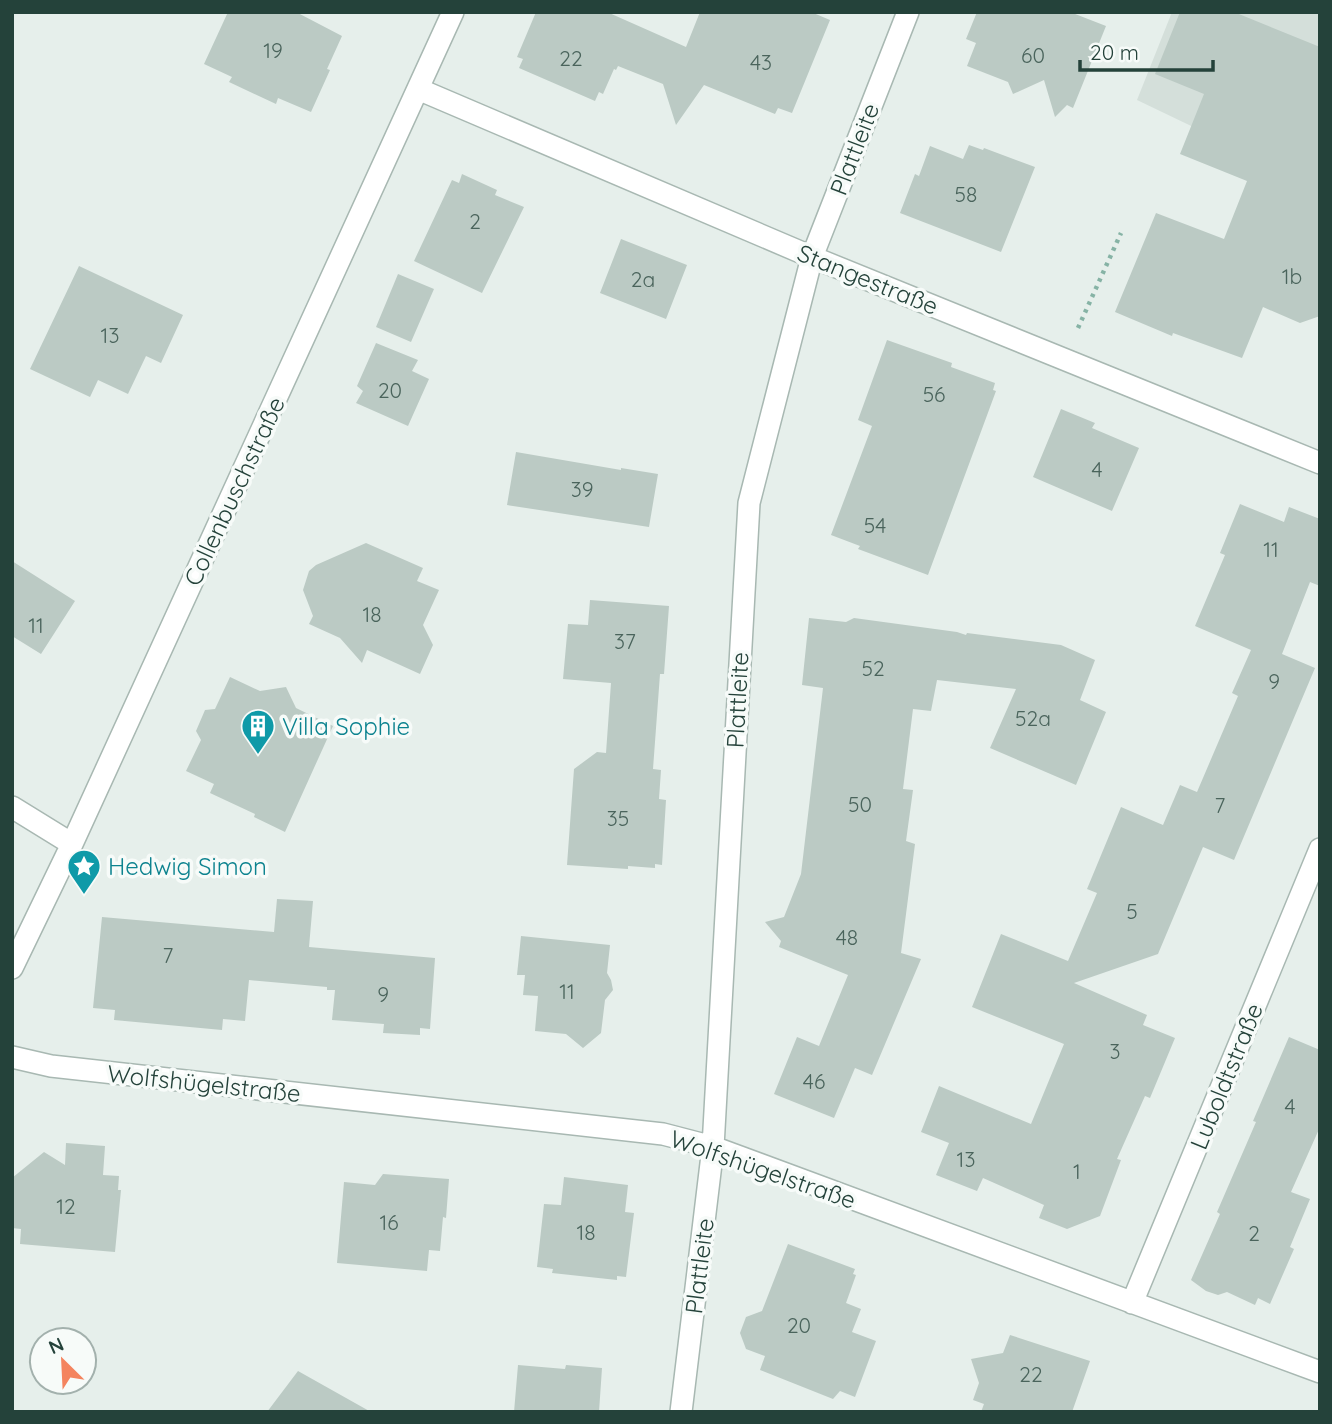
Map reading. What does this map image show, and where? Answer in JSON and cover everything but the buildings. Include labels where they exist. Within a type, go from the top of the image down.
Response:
[{"type":"street","name":"Collenbuschstraße","points":[[12,968],[72,844],[453,12]]},
{"type":"street","name":"Plattleite","points":[[681,1412],[713,1147],[749,503],[812,257],[908,12]]},
{"type":"street","name":"Stangestraße","points":[[418,89],[812,257],[1320,463]]},
{"type":"street","points":[[12,807],[72,844]]},
{"type":"street","name":"Luboldtstraße","points":[[1132,1303],[1320,849]]},
{"type":"street","name":"Wolfshügelstraße","points":[[12,1057],[51,1066],[663,1134],[713,1147],[1320,1372]]},
{"type":"path","points":[[1065,358],[1121,233]]},
{"type":"shaded area","points":[[1172,12],[1320,14],[1320,259],[1291,174],[1137,100]]},
{"type":"place","name":"Villa Sophie","points":[[258,756]]},
{"type":"place","name":"Hedwig Simon","points":[[84,896]]}]
